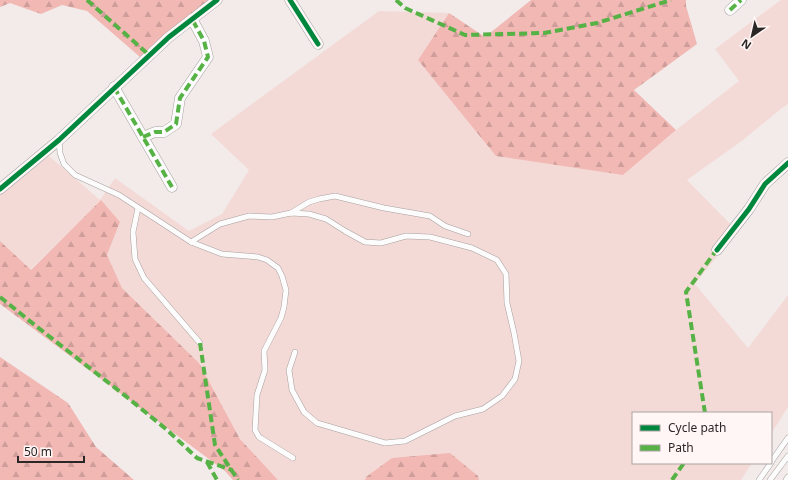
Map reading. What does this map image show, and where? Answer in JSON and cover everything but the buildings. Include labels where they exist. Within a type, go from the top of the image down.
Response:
[{"type":"street","points":[[0,190],[59,140],[169,37],[217,0]]},
{"type":"street","points":[[290,0],[318,44]]},
{"type":"street","points":[[730,10],[741,0]]},
{"type":"street","points":[[143,137],[155,132],[164,132],[176,124],[180,98],[208,57],[204,41],[192,19]]},
{"type":"street","points":[[114,88],[172,187]]},
{"type":"street","points":[[717,250],[749,209],[765,184],[788,163]]},
{"type":"lane","points":[[59,140],[60,153],[64,164],[75,175],[119,195],[191,242],[222,254],[258,257],[267,260],[278,268],[286,290],[284,307],[281,318],[264,351],[264,370],[257,395],[255,430],[259,437],[293,458]]},
{"type":"lane","points":[[291,213],[319,198],[335,196],[384,208],[430,216],[445,226],[468,234]]},
{"type":"lane","points":[[138,208],[133,232],[135,259],[144,278],[200,343]]},
{"type":"lane","points":[[191,242],[220,224],[249,216],[272,217],[291,213],[309,214],[326,219],[345,232],[365,242],[381,243],[406,236],[430,237],[472,248],[497,260],[506,274],[507,303],[519,361],[515,379],[502,396],[483,409],[455,416],[405,441],[385,443],[317,423],[304,412],[292,390],[289,370],[295,352]]},
{"type":"lane","points":[[772,462],[788,438]]},
{"type":"lane","points":[[770,480],[788,456]]},
{"type":"lane","points":[[759,480],[770,464]]},
{"type":"shaded area","points":[[781,0],[788,0],[788,104],[743,140],[687,180],[737,231],[695,284],[748,348],[788,295],[788,407],[772,432],[772,412],[632,412],[632,464],[751,464],[741,480],[479,480],[477,476],[366,477],[365,480],[278,480],[240,439],[199,363],[122,288],[107,255],[120,222],[100,201],[30,270],[0,241],[0,192],[42,150],[100,200],[115,178],[189,231],[222,214],[249,170],[211,134],[379,11],[449,13],[418,60],[623,175],[676,130],[739,81],[715,49]]},
{"type":"green space","points":[[0,0],[211,0],[140,57],[87,11],[62,5],[41,14],[10,3],[0,7]]},
{"type":"green space","points":[[531,0],[686,0],[686,6],[697,44],[634,90],[676,130],[623,175],[496,156],[418,60],[449,13],[485,37]]},
{"type":"green space","points":[[101,200],[120,222],[107,255],[122,288],[199,363],[240,439],[278,480],[233,480],[225,471],[0,304],[0,241],[31,270]]},
{"type":"green space","points":[[0,357],[68,403],[96,447],[134,480],[0,480]]},
{"type":"green space","points":[[450,453],[478,476],[479,480],[365,480],[366,477],[392,458]]},
{"type":"marked path","points":[[87,0],[149,55]]},
{"type":"marked path","points":[[396,0],[405,8],[465,35],[544,33],[597,23],[671,0]]},
{"type":"marked path","points":[[730,10],[741,0]]},
{"type":"marked path","points":[[143,137],[155,132],[164,132],[176,124],[180,98],[208,57],[204,41],[192,19]]},
{"type":"marked path","points":[[114,87],[172,187]]},
{"type":"marked path","points":[[705,412],[686,292],[718,248]]},
{"type":"marked path","points":[[0,297],[166,429],[197,458],[232,470]]},
{"type":"marked path","points":[[200,343],[215,445],[238,480]]},
{"type":"marked path","points":[[207,462],[217,480]]},
{"type":"marked path","points":[[672,480],[683,464]]},
{"type":"cycle path","points":[[0,189],[59,140],[169,37],[217,0]]},
{"type":"cycle path","points":[[290,0],[318,44]]},
{"type":"cycle path","points":[[717,250],[749,209],[765,184],[788,163]]}]
